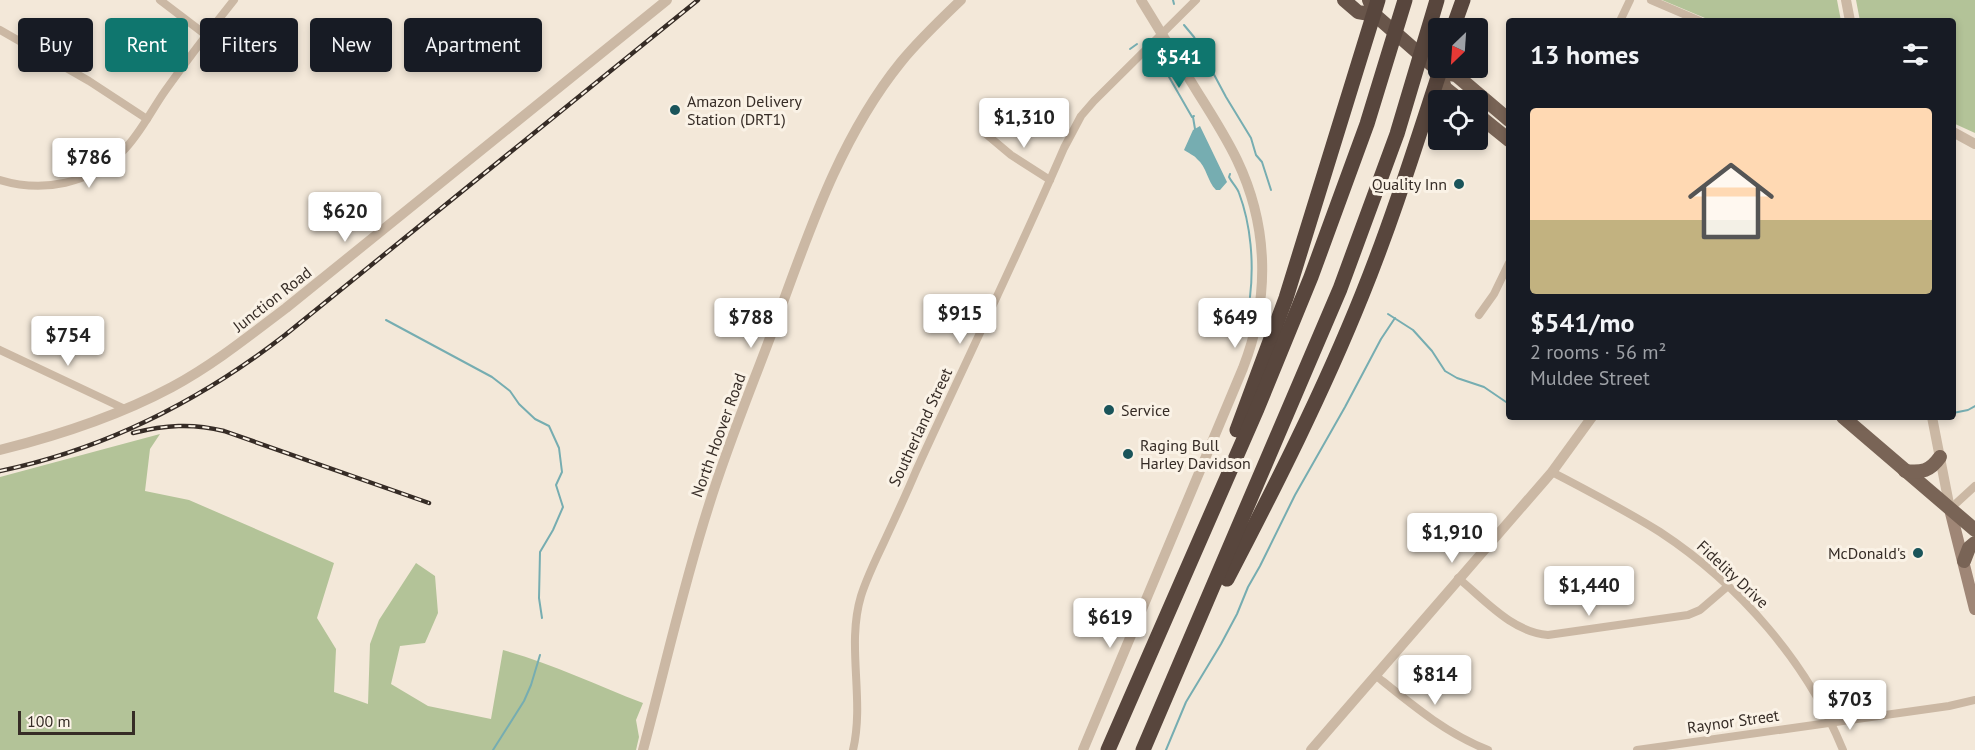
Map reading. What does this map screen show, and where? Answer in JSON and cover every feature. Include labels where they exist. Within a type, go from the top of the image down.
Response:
[{"type":"highway","points":[[1344,0],[1358,12],[1375,15],[1428,60]]},
{"type":"highway","points":[[1370,0],[1375,15]]},
{"type":"highway","points":[[1217,499],[1229,450],[1286,298],[1378,0]]},
{"type":"highway","points":[[1143,750],[1340,289],[1397,134],[1437,0]]},
{"type":"highway","points":[[1456,18],[1462,0]]},
{"type":"highway","points":[[1108,750],[1311,277],[1367,124],[1403,5]]},
{"type":"highway","points":[[1181,663],[1240,554],[1333,363],[1370,276],[1438,78]]},
{"type":"main road","points":[[1460,78],[1506,117]]},
{"type":"main road","points":[[1488,123],[1506,138]]},
{"type":"main road","points":[[1846,420],[1975,530]]},
{"type":"main road","points":[[1905,471],[1929,470],[1940,457]]},
{"type":"main road","points":[[1950,509],[1975,609]]},
{"type":"main road","points":[[1964,561],[1969,548],[1975,543]]},
{"type":"street","points":[[160,0],[200,30]]},
{"type":"street","points":[[220,18],[234,0]]},
{"type":"street","name":"Junction Road","points":[[0,450],[53,436],[125,409],[173,386],[229,351],[286,308],[667,0]]},
{"type":"street","name":"North Hoover Road","points":[[643,750],[689,573],[714,490],[834,174],[856,129],[889,77],[961,0]]},
{"type":"street","points":[[1083,750],[1244,368],[1255,330],[1262,290],[1263,262],[1260,230],[1245,179],[1229,144],[1141,0]]},
{"type":"street","name":"Southerland Street","points":[[853,750],[857,735],[858,707],[856,627],[861,595],[1050,180],[1072,132],[1087,108],[1196,0]]},
{"type":"street","points":[[1621,18],[1630,0]]},
{"type":"street","points":[[1651,0],[1693,18]]},
{"type":"street","points":[[1846,0],[1849,18]]},
{"type":"street","points":[[0,30],[88,81],[147,119]]},
{"type":"street","points":[[0,180],[40,187],[86,177],[105,165],[122,152],[200,44]]},
{"type":"street","points":[[986,134],[1016,159],[1050,180]]},
{"type":"street","points":[[1956,134],[1975,144]]},
{"type":"street","points":[[1479,315],[1494,294],[1506,268]]},
{"type":"street","points":[[0,350],[125,409]]},
{"type":"street","points":[[1311,750],[1551,472],[1590,420]]},
{"type":"street","points":[[1933,420],[1950,509]]},
{"type":"street","name":"Fidelity Drive","points":[[1551,472],[1661,533],[1700,561],[1728,586],[1750,607],[1778,640],[1832,722],[1843,750]]},
{"type":"street","points":[[1950,509],[1975,486]]},
{"type":"street","points":[[1458,578],[1518,626],[1530,632],[1548,635],[1688,615],[1700,610],[1728,586]]},
{"type":"street","points":[[1375,675],[1442,727],[1488,750]]},
{"type":"street","name":"Raynor Street","points":[[1637,750],[1949,706],[1975,700]]},
{"type":"green space","points":[[1662,0],[1837,0],[1840,18],[1705,18]]},
{"type":"green space","points":[[1856,0],[1975,0],[1975,133],[1956,124],[1956,18],[1859,18]]},
{"type":"green space","points":[[160,434],[150,449],[145,491],[189,500],[334,563],[317,618],[336,649],[334,692],[368,704],[370,644],[379,620],[416,563],[435,576],[438,613],[425,643],[400,646],[391,684],[428,706],[491,719],[503,650],[556,668],[643,703],[636,720],[639,737],[636,750],[0,750],[0,477]]},
{"type":"water","points":[[1200,126],[1227,182],[1220,190],[1216,190],[1213,186],[1200,162],[1184,150],[1193,130]]},
{"type":"waterway","points":[[1173,0],[1174,4]]},
{"type":"waterway","points":[[1184,25],[1194,37],[1251,138],[1271,190]]},
{"type":"waterway","points":[[1130,49],[1137,44]]},
{"type":"waterway","points":[[1155,59],[1165,70],[1192,117],[1194,116]]},
{"type":"waterway","points":[[1193,117],[1195,129]]},
{"type":"waterway","points":[[1230,174],[1229,177],[1243,205],[1249,231],[1252,271],[1250,297]]},
{"type":"waterway","points":[[1388,314],[1413,330],[1432,351],[1445,371],[1457,378],[1484,387],[1506,402]]},
{"type":"waterway","points":[[1166,750],[1186,702],[1237,614],[1248,587],[1295,495],[1381,339],[1395,318]]},
{"type":"waterway","points":[[386,320],[492,377],[510,391],[519,404],[535,419],[549,426],[559,448],[562,472],[556,485],[563,507],[540,552],[539,598],[542,618]]},
{"type":"waterway","points":[[1956,412],[1975,406]]},
{"type":"waterway","points":[[493,750],[524,701],[540,655]]},
{"type":"railway","points":[[0,471],[39,462],[114,435],[186,401],[253,359],[698,0]]},
{"type":"railway","points":[[133,433],[179,426],[224,431],[429,503]]},
{"type":"place","name":"Amazon Delivery Station (DRT1)","points":[[675,110]]},
{"type":"place","name":"Quality Inn","points":[[1459,184]]},
{"type":"place","name":"Service","points":[[1109,410]]},
{"type":"place","name":"Raging Bull Harley Davidson","points":[[1128,454]]},
{"type":"place","name":"McDonald's","points":[[1918,553]]}]
